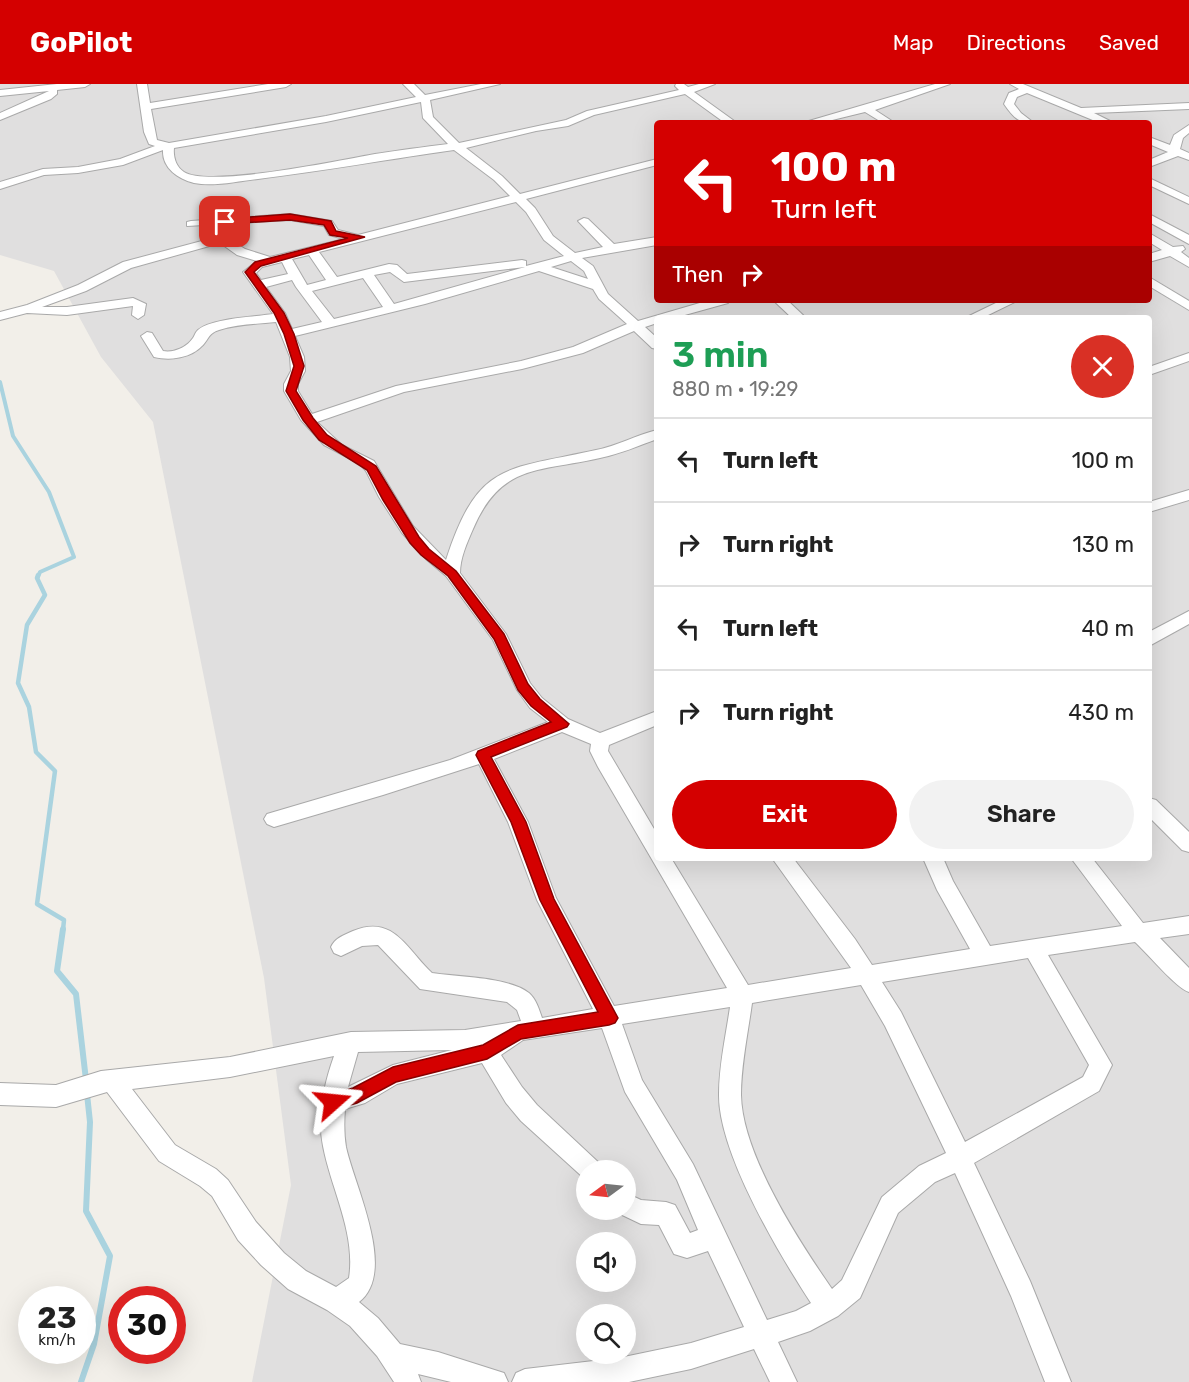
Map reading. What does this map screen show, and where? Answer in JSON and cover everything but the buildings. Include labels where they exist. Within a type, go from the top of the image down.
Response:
[{"type":"street","points":[[0,93],[85,84]]},
{"type":"street","points":[[142,84],[149,132],[153,142],[166,146]]},
{"type":"street","points":[[146,107],[286,84]]},
{"type":"street","points":[[408,84],[427,105],[428,118],[456,146],[498,178],[535,215],[548,238],[589,269],[603,296],[654,343]]},
{"type":"street","points":[[0,186],[43,172],[78,170],[123,162],[166,146],[275,129],[495,84]]},
{"type":"street","points":[[677,84],[728,120]]},
{"type":"street","points":[[166,146],[168,159],[179,174],[197,180],[209,181],[306,170],[377,157],[480,143],[535,128],[568,123],[591,113],[650,101],[710,84]]},
{"type":"street","points":[[833,120],[945,84]]},
{"type":"street","points":[[1015,84],[1101,120]]},
{"type":"street","points":[[0,117],[47,97],[57,88]]},
{"type":"street","points":[[1024,120],[1017,115],[1009,104],[1013,95],[1027,89]]},
{"type":"street","points":[[1077,111],[1189,106]]},
{"type":"street","points":[[867,109],[886,120]]},
{"type":"street","points":[[1176,151],[1178,137],[1189,129]]},
{"type":"street","points":[[1152,141],[1189,157]]},
{"type":"street","points":[[1152,163],[1176,151]]},
{"type":"street","points":[[654,163],[258,264],[249,272],[261,284],[289,334],[299,366],[291,391],[308,420],[323,438],[372,468],[414,540],[425,552],[452,573],[500,638],[523,686],[536,703],[562,724],[600,741],[654,719]]},
{"type":"street","points":[[1152,183],[1189,201]]},
{"type":"street","points":[[191,224],[290,217],[328,223],[333,233],[361,237]]},
{"type":"street","points":[[1152,220],[1189,240]]},
{"type":"street","points":[[584,221],[611,248]]},
{"type":"street","points":[[1152,239],[1189,263]]},
{"type":"street","points":[[289,334],[391,309],[572,257],[654,241]]},
{"type":"street","points":[[0,316],[82,288],[127,265],[213,242],[225,242],[242,252],[270,261]]},
{"type":"street","points":[[1152,257],[1189,245]]},
{"type":"street","points":[[312,250],[334,282]]},
{"type":"street","points":[[285,257],[295,276],[330,323]]},
{"type":"street","points":[[304,289],[393,268],[404,278],[424,274],[466,272],[498,266],[542,266],[596,286]]},
{"type":"street","points":[[366,273],[391,309]]},
{"type":"street","points":[[261,284],[295,276]]},
{"type":"street","points":[[1152,283],[1189,306]]},
{"type":"street","points":[[25,309],[42,312],[70,311],[133,302],[140,304],[138,315]]},
{"type":"street","points":[[670,315],[713,303]]},
{"type":"street","points":[[782,303],[796,315]]},
{"type":"street","points":[[975,315],[988,304],[1004,315]]},
{"type":"street","points":[[147,336],[159,354],[170,356],[195,346],[202,333],[216,326],[281,317]]},
{"type":"street","points":[[308,420],[401,388],[468,376],[578,350],[654,320]]},
{"type":"street","points":[[1152,370],[1189,357]]},
{"type":"street","points":[[452,573],[455,557],[476,509],[487,490],[498,481],[541,464],[606,452],[654,435]]},
{"type":"street","points":[[1152,506],[1186,499]]},
{"type":"street","points":[[1152,638],[1189,617]]},
{"type":"street","points":[[274,819],[483,755],[562,724]]},
{"type":"street","points":[[600,741],[599,751],[604,762],[654,846]]},
{"type":"street","points":[[483,755],[518,822],[547,900],[609,1018],[633,1085],[673,1149],[784,1382]]},
{"type":"street","points":[[1152,808],[1189,844]]},
{"type":"street","points":[[663,861],[742,994],[730,1094],[733,1123],[745,1158],[768,1206],[829,1307]]},
{"type":"street","points":[[784,861],[848,945],[893,1019],[1021,1290],[1058,1382]]},
{"type":"street","points":[[934,861],[944,884],[985,956]]},
{"type":"street","points":[[1083,861],[1138,932],[1161,952],[1189,983]]},
{"type":"street","points":[[0,1094],[56,1096],[107,1081],[230,1067],[351,1042],[465,1040],[609,1018],[742,994],[1189,925]]},
{"type":"street","points":[[341,947],[362,936],[375,934],[385,936],[397,946],[418,975],[427,982],[509,993],[519,997],[527,1004],[526,1031]]},
{"type":"street","points":[[525,1382],[648,1366],[692,1356],[801,1322],[829,1307],[851,1289],[890,1205],[927,1174],[960,1158],[1091,1084],[1101,1065],[1033,948]]},
{"type":"street","points":[[333,1102],[357,1095],[393,1075],[487,1052],[526,1031]]},
{"type":"street","points":[[336,1301],[356,1288],[362,1272],[353,1213],[334,1145],[333,1102],[337,1076],[351,1042]]},
{"type":"street","points":[[487,1052],[514,1095],[529,1113],[579,1160]]},
{"type":"street","points":[[107,1081],[167,1153],[177,1162],[204,1174],[219,1187],[247,1230],[287,1273],[311,1290],[336,1301],[366,1322],[395,1356],[408,1382]]},
{"type":"street","points":[[636,1213],[666,1214],[683,1245],[687,1246],[714,1237]]},
{"type":"street","points":[[395,1356],[438,1365],[495,1382]]},
{"type":"shaded area","points":[[0,84],[1189,84],[1189,1382],[252,1382],[291,1185],[264,978],[153,422],[101,357],[54,271],[0,255]]},
{"type":"waterway","points":[[0,382],[13,436],[49,492],[74,557],[40,572],[38,577]]},
{"type":"waterway","points":[[38,575],[37,578],[45,595],[27,625],[18,683],[29,707],[36,752],[55,771],[37,904],[64,920],[63,930]]},
{"type":"waterway","points":[[63,929],[57,971],[76,994],[86,1080]]},
{"type":"waterway","points":[[81,1382],[94,1344],[110,1256],[86,1211],[90,1122],[87,1094]]},
{"type":"route","points":[[225,222],[302,218],[328,223],[333,233],[361,237],[258,264],[249,272],[261,284],[289,334],[299,366],[290,388],[308,420],[323,438],[372,468],[414,540],[425,552],[452,573],[500,638],[523,686],[536,703],[562,724],[483,755],[501,785],[518,822],[547,900],[589,976],[609,1018],[518,1032],[487,1052],[393,1075],[357,1095],[333,1102]]}]
